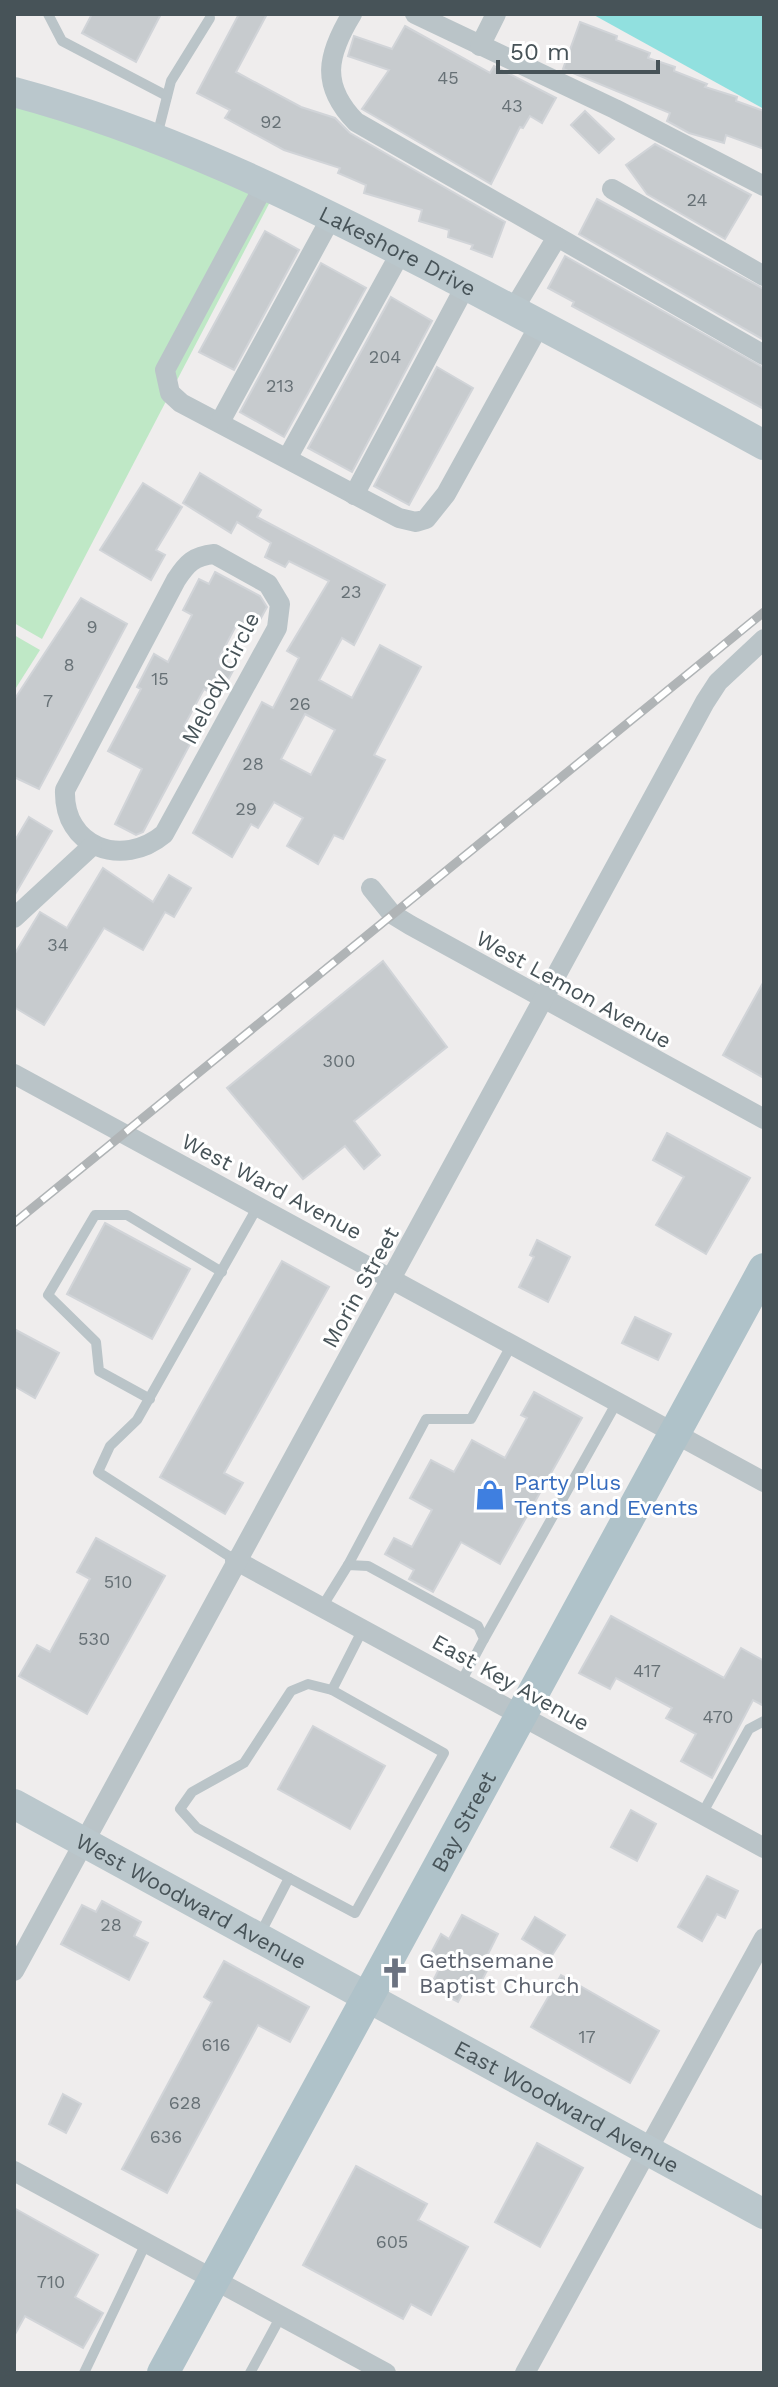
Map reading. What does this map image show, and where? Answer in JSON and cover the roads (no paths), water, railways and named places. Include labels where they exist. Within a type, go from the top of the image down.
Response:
[{"type":"main road","name":"Bay Street","points":[[163,2373],[764,1269]]},
{"type":"street","points":[[352,14],[340,33],[331,65],[333,91],[342,108],[356,122],[764,355]]},
{"type":"street","points":[[415,14],[615,109],[764,186]]},
{"type":"street","points":[[480,46],[496,14]]},
{"type":"street","name":"Lakeshore Drive","points":[[14,92],[83,110],[265,184],[466,285],[764,445]]},
{"type":"street","points":[[265,184],[165,370],[170,393],[181,403],[399,518],[416,522],[426,519],[446,494],[540,324]]},
{"type":"street","points":[[612,189],[764,276]]},
{"type":"street","points":[[220,422],[332,216]]},
{"type":"street","points":[[513,310],[557,237]]},
{"type":"street","points":[[288,457],[401,252]]},
{"type":"street","points":[[354,495],[466,285]]},
{"type":"street","name":"Melody Circle","points":[[200,556],[221,556],[268,584],[278,596],[277,628],[164,834],[151,845],[134,851],[118,853],[92,846],[70,819],[65,807],[65,790],[187,563],[200,556]]},
{"type":"street","name":"Morin Street","points":[[14,1971],[235,1560],[393,1279],[542,998],[705,702],[718,682],[764,639]]},
{"type":"street","points":[[14,918],[92,846]]},
{"type":"street","name":"West Lemon Avenue","points":[[371,888],[392,914],[764,1119]]},
{"type":"street","name":"West Ward Avenue","points":[[14,1074],[764,1482]]},
{"type":"street","name":"East Key Avenue","points":[[235,1560],[764,1848]]},
{"type":"street","name":"West Woodward Avenue","points":[[14,1804],[369,1997]]},
{"type":"street","points":[[531,2371],[764,1938]]},
{"type":"street","name":"East Woodward Avenue","points":[[369,1997],[764,2214]]},
{"type":"street","points":[[14,2171],[281,2316],[358,2366],[386,2373]]},
{"type":"lane","points":[[48,14],[62,41],[167,96]]},
{"type":"lane","points":[[156,138],[167,96],[184,54],[210,18]]},
{"type":"lane","points":[[235,1560],[98,1472],[110,1446],[137,1420],[150,1399],[258,1206]]},
{"type":"lane","points":[[150,1399],[99,1371],[96,1342],[48,1295],[95,1215],[127,1215],[222,1272]]},
{"type":"lane","points":[[322,1607],[348,1565],[426,1419],[471,1419],[512,1344]]},
{"type":"lane","points":[[461,1682],[617,1402]]},
{"type":"lane","points":[[348,1565],[368,1566],[382,1573],[478,1626],[484,1639]]},
{"type":"lane","points":[[332,1690],[363,1629]]},
{"type":"lane","points":[[308,1684],[332,1690],[444,1753],[355,1913],[197,1828],[180,1809],[192,1792],[244,1763],[291,1691],[308,1684]]},
{"type":"lane","points":[[702,1814],[749,1729],[764,1721]]},
{"type":"lane","points":[[259,1937],[289,1878]]},
{"type":"lane","points":[[84,2373],[146,2243]]},
{"type":"lane","points":[[250,2373],[281,2316]]},
{"type":"water","points":[[592,14],[764,14],[764,109]]},
{"type":"railway","points":[[14,1223],[764,612]]},
{"type":"place","name":"Party Plus Tents and Events","points":[[490,1495]]},
{"type":"place","name":"Gethsemane Baptist Church","points":[[395,1973]]}]
